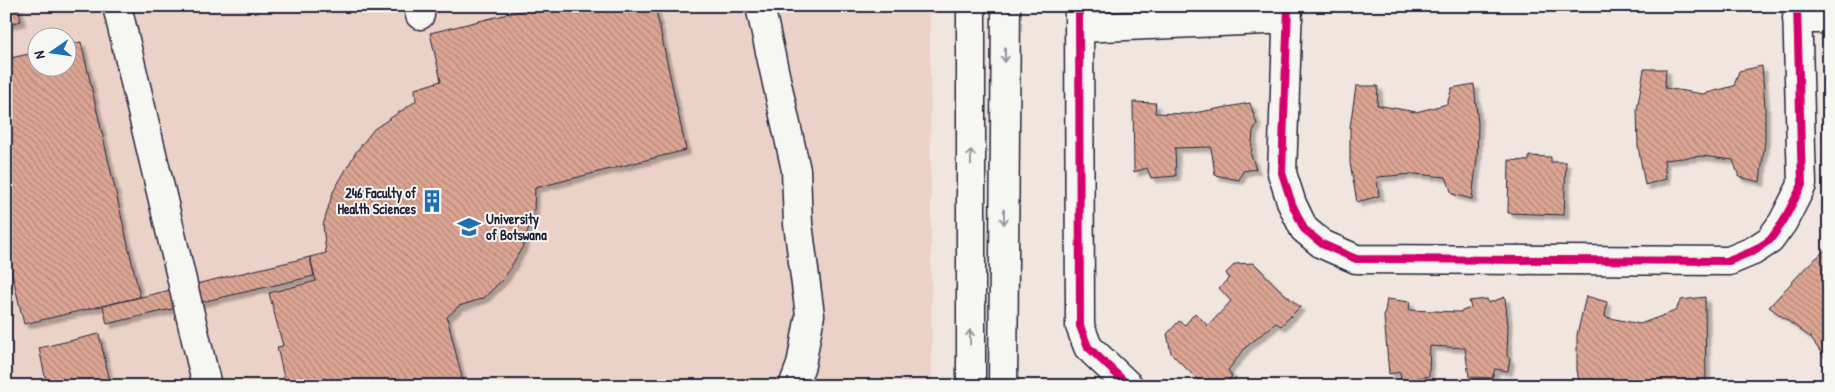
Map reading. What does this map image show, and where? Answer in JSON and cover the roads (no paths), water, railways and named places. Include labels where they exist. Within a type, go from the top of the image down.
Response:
[{"type":"street","points":[[117,6],[207,386]]},
{"type":"street","points":[[760,6],[804,168],[798,224],[810,315],[801,365],[793,386]]},
{"type":"street","points":[[971,6],[971,386]]},
{"type":"street","points":[[1003,386],[1006,6]]},
{"type":"street","points":[[1129,386],[1088,347],[1080,326],[1079,17],[1288,12],[1282,172],[1292,204],[1304,229],[1322,244],[1356,259],[1729,261],[1754,251],[1770,240],[1783,222],[1802,185],[1797,12],[1829,18]]},
{"type":"place","name":"246 Faculty of Health Sciences","points":[[432,201]]},
{"type":"place","name":"University of Botswana","points":[[469,227]]}]
